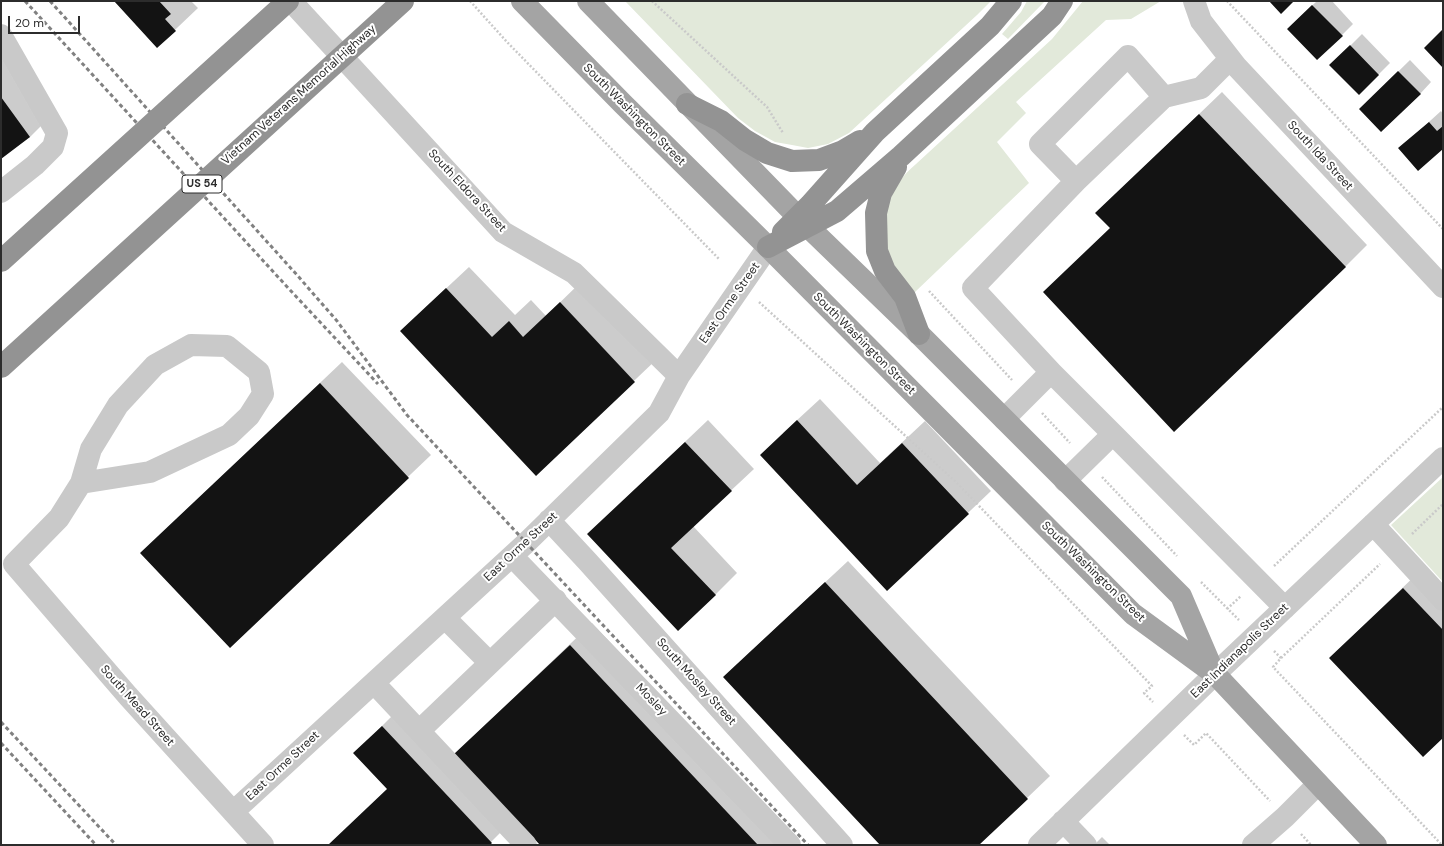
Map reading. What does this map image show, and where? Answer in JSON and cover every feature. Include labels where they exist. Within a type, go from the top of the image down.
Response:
[{"type":"highway","points":[[1,261],[288,1]]},
{"type":"highway","name":"Vietnam Veterans Memorial Highway","points":[[1,367],[403,1]]},
{"type":"highway","points":[[803,222],[810,206],[875,132],[990,26],[1010,1]]},
{"type":"highway","points":[[768,247],[803,222],[837,211],[901,156],[1052,16],[1062,1]]},
{"type":"highway","points":[[687,104],[721,121],[745,140],[767,153],[792,161],[819,160],[843,152],[875,132]]},
{"type":"highway","points":[[901,156],[893,174],[881,193],[876,212],[877,251],[885,271],[905,297],[919,334]]},
{"type":"main road","name":"South Washington Street","points":[[522,1],[622,104],[768,247],[1133,614],[1215,674],[1376,845]]},
{"type":"main road","name":"South Washington Street","points":[[588,1],[803,222],[919,334],[1181,596],[1215,674]]},
{"type":"street","name":"South Eldora Street","points":[[291,1],[504,232],[574,273],[679,376]]},
{"type":"street","name":"South Ida Street","points":[[1198,11],[1230,58],[1443,287]]},
{"type":"street","points":[[1,35],[57,133],[53,147],[35,165],[1,192]]},
{"type":"street","points":[[1076,181],[1040,144],[1128,56],[1164,97]]},
{"type":"street","points":[[1230,58],[1201,88],[1164,97],[1076,181],[973,288],[1051,372],[1285,608]]},
{"type":"street","name":"East Orme Street","points":[[233,812],[512,556],[660,413],[679,376],[768,247]]},
{"type":"street","points":[[190,345],[227,346],[259,372],[263,394],[249,416],[229,435],[150,472],[81,483],[91,449],[118,405],[155,365],[190,345]]},
{"type":"street","points":[[1004,419],[1051,372]]},
{"type":"street","points":[[1065,481],[1113,434]]},
{"type":"street","name":"East Indianapolis Street","points":[[1039,845],[1215,674],[1443,458]]},
{"type":"street","name":"South Mead Street","points":[[81,483],[59,518],[14,564],[128,696],[263,845]]},
{"type":"street","name":"South Mosley Street","points":[[549,520],[842,845]]},
{"type":"street","points":[[1373,524],[1443,600]]},
{"type":"street","name":"Mosley","points":[[512,556],[556,600],[790,845]]},
{"type":"street","points":[[419,731],[556,600]]},
{"type":"street","points":[[445,618],[490,664]]},
{"type":"street","points":[[374,683],[526,845]]},
{"type":"street","points":[[1253,845],[1285,817],[1318,784]]},
{"type":"street","points":[[1063,821],[1086,845]]},
{"type":"path","points":[[470,1],[719,259]]},
{"type":"path","points":[[652,1],[767,107],[787,139]]},
{"type":"path","points":[[1227,1],[1443,228]]},
{"type":"path","points":[[756,299],[957,483],[1152,686],[1144,693],[1194,745],[1206,733],[1311,845]]},
{"type":"path","points":[[1227,609],[1443,407]]},
{"type":"path","points":[[1281,658],[1443,504]]},
{"type":"green space","points":[[625,1],[991,1],[849,133],[828,144],[808,148],[775,142],[755,131],[738,118]]},
{"type":"green space","points":[[1027,1],[1045,1],[1008,39],[1002,34],[1021,12]]},
{"type":"green space","points":[[1083,1],[1161,1],[1131,19],[1106,20],[1016,102],[1026,113],[997,142],[1029,183],[915,292],[903,280],[897,271],[887,249],[885,238],[884,226],[888,204],[899,182],[912,168],[1052,39]]},
{"type":"green space","points":[[1443,477],[1443,582],[1391,525]]},
{"type":"building","points":[[114,1],[159,1],[171,14],[165,19],[176,31],[157,48]]},
{"type":"building","points":[[1269,1],[1294,1],[1281,14]]},
{"type":"building","points":[[1312,5],[1343,36],[1317,60],[1287,29]]},
{"type":"building","points":[[1443,29],[1443,68],[1424,48]]},
{"type":"building","points":[[1350,45],[1379,75],[1359,95],[1329,65]]},
{"type":"building","points":[[1398,71],[1421,94],[1381,132],[1359,109]]},
{"type":"building","points":[[1,97],[30,137],[1,159]]},
{"type":"building","points":[[1199,114],[1346,267],[1174,432],[1043,292],[1110,228],[1095,213]]},
{"type":"building","points":[[1429,122],[1437,131],[1443,126],[1443,149],[1418,171],[1398,148]]},
{"type":"building","points":[[446,288],[492,337],[509,321],[523,337],[560,302],[635,382],[536,476],[400,331]]},
{"type":"building","points":[[320,383],[409,478],[230,648],[140,553]]},
{"type":"building","points":[[797,420],[857,485],[902,443],[969,514],[887,591],[760,455]]},
{"type":"building","points":[[685,442],[732,491],[671,548],[716,595],[678,631],[587,534]]},
{"type":"building","points":[[825,582],[1028,799],[979,845],[880,845],[723,677]]},
{"type":"building","points":[[1403,588],[1443,630],[1443,738],[1423,757],[1329,658]]},
{"type":"building","points":[[570,645],[758,845],[540,845],[454,754]]},
{"type":"building","points":[[382,726],[492,843],[490,845],[328,845],[387,789],[353,753]]},
{"type":"railway","points":[[25,1],[378,384]]},
{"type":"railway","points":[[50,1],[337,321],[407,415],[808,845]]},
{"type":"railway","points":[[1,722],[116,845]]},
{"type":"railway","points":[[1,743],[96,845]]}]
